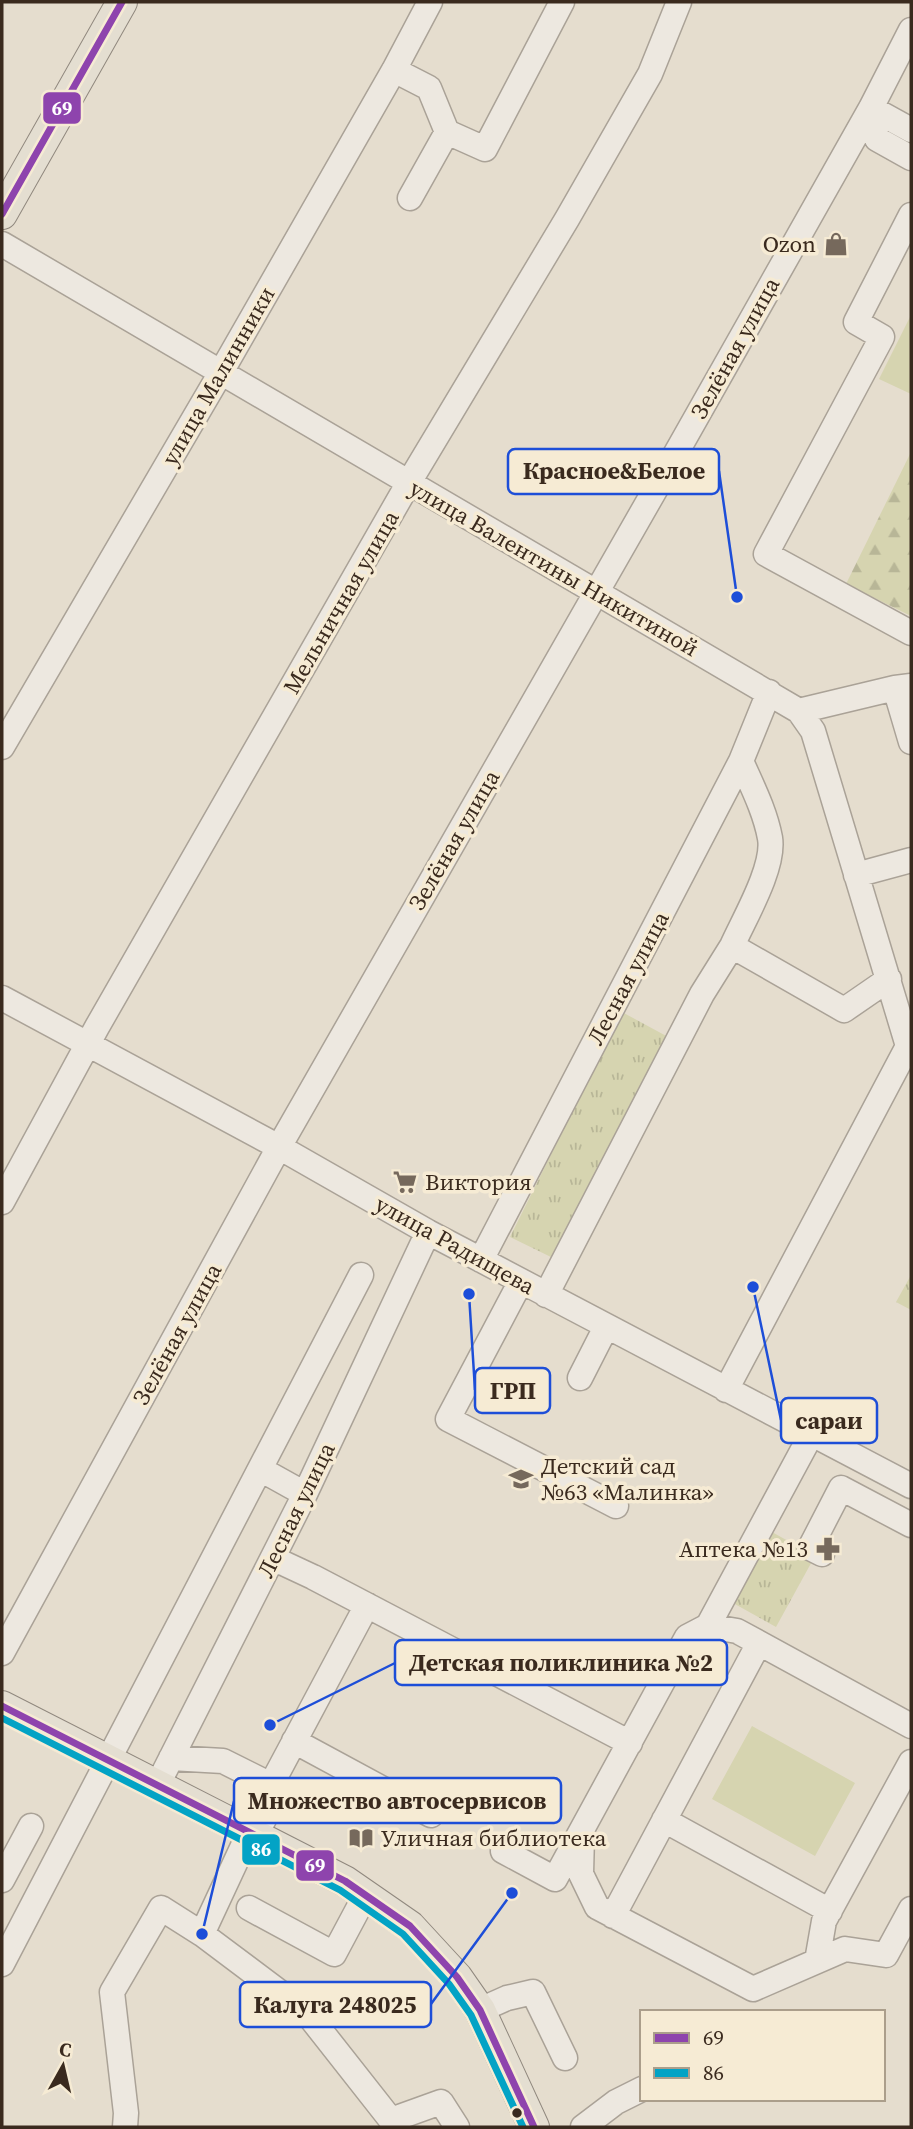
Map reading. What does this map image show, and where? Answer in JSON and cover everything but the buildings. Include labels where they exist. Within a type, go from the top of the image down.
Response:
[{"type":"main road","points":[[2,214],[122,2]]},
{"type":"main road","points":[[2,1706],[345,1881],[410,1926],[457,1978],[480,2010],[534,2127]]},
{"type":"street","name":"улица Малинники","points":[[2,747],[220,374],[430,2]]},
{"type":"street","points":[[394,70],[429,88],[447,132],[485,149],[562,2]]},
{"type":"street","name":"Мельничная улица","points":[[2,1202],[88,1045],[408,484],[567,219],[650,74],[679,2]]},
{"type":"street","name":"Зелёная улица","points":[[2,1653],[279,1147],[871,108],[911,30]]},
{"type":"street","points":[[871,108],[911,130]]},
{"type":"street","points":[[871,108],[877,139],[911,158]]},
{"type":"street","points":[[410,198],[447,132]]},
{"type":"street","points":[[911,215],[856,322],[882,337],[766,554],[911,633]]},
{"type":"street","name":"улица Валентины Никитиной","points":[[2,244],[799,711],[813,731],[910,1047]]},
{"type":"street","points":[[799,711],[903,687],[911,742]]},
{"type":"street","name":"Лесная улица","points":[[481,1260],[741,761],[769,692]]},
{"type":"street","points":[[546,1295],[702,993],[732,946],[764,878],[771,841],[760,804],[741,761]]},
{"type":"street","points":[[856,875],[911,860]]},
{"type":"street","points":[[732,946],[844,1010],[889,979]]},
{"type":"street","name":"улица Радищева","points":[[2,998],[279,1147],[521,1282],[726,1390],[910,1482]]},
{"type":"street","points":[[726,1390],[910,1047]]},
{"type":"street","name":"Лесная улица","points":[[158,1784],[305,1494],[428,1232]]},
{"type":"street","points":[[2,1964],[361,1275]]},
{"type":"street","points":[[521,1282],[448,1419],[616,1506]]},
{"type":"street","points":[[580,1378],[606,1327]]},
{"type":"street","points":[[503,1851],[555,1880],[687,1637],[708,1626],[812,1433]]},
{"type":"street","points":[[260,1469],[305,1494]]},
{"type":"street","points":[[822,1554],[810,1548],[841,1488],[911,1525]]},
{"type":"street","points":[[272,1561],[283,1563],[313,1577],[631,1743]]},
{"type":"street","points":[[202,1934],[253,1833],[273,1802],[271,1785],[367,1605]]},
{"type":"street","points":[[708,1626],[737,1631],[911,1726]]},
{"type":"street","points":[[613,1916],[759,1643]]},
{"type":"street","points":[[294,1741],[431,1815]]},
{"type":"street","points":[[171,1758],[223,1761],[271,1785]]},
{"type":"street","points":[[817,1961],[824,1921],[911,1762]]},
{"type":"street","points":[[664,1820],[830,1911]]},
{"type":"street","points":[[2,1880],[31,1826]]},
{"type":"street","points":[[582,1830],[581,1874],[597,1908],[752,1989],[845,1949],[886,1955],[911,1909]]},
{"type":"street","points":[[249,1908],[334,1954],[366,1894]]},
{"type":"street","points":[[125,2127],[126,2113],[111,1992],[162,1908],[202,1934],[306,2011],[391,2120],[441,2102],[457,2127]]},
{"type":"street","points":[[480,2010],[507,1998],[533,1992],[565,2058]]},
{"type":"street","points":[[583,2127],[616,2102],[640,2090]]},
{"type":"green space","points":[[911,315],[911,394],[879,379]]},
{"type":"green space","points":[[911,452],[911,616],[846,584]]},
{"type":"green space","points":[[622,1012],[670,1038],[555,1259],[510,1237]]},
{"type":"green space","points":[[911,1275],[911,1310],[896,1302]]},
{"type":"green space","points":[[772,1532],[815,1556],[776,1627],[733,1603]]},
{"type":"green space","points":[[752,1726],[855,1783],[815,1856],[712,1799]]},
{"type":"transit line","name":"69","points":[[2,214],[122,2]]},
{"type":"transit line","name":"69","points":[[2,1706],[345,1881],[410,1926],[457,1977],[480,2010],[534,2127]]},
{"type":"transit line","name":"86","points":[[2,1718],[340,1890],[403,1934],[449,1984],[471,2015],[523,2127]]},
{"type":"place","name":"Ozon","points":[[836,244]]},
{"type":"place","name":"Красное&Белое","points":[[737,597]]},
{"type":"place","name":"Виктория","points":[[405,1182]]},
{"type":"place","name":"сараи","points":[[753,1287]]},
{"type":"place","name":"ГРП","points":[[469,1294]]},
{"type":"place","name":"Детский сад №63 «Малинка»","points":[[521,1479]]},
{"type":"place","name":"Аптека №13","points":[[828,1549]]},
{"type":"place","name":"Детская поликлиника №2","points":[[270,1725]]},
{"type":"place","name":"Уличная библиотека","points":[[361,1838]]},
{"type":"place","name":"Калуга 248025","points":[[512,1893]]},
{"type":"place","name":"Множество автосервисов","points":[[202,1934]]}]
